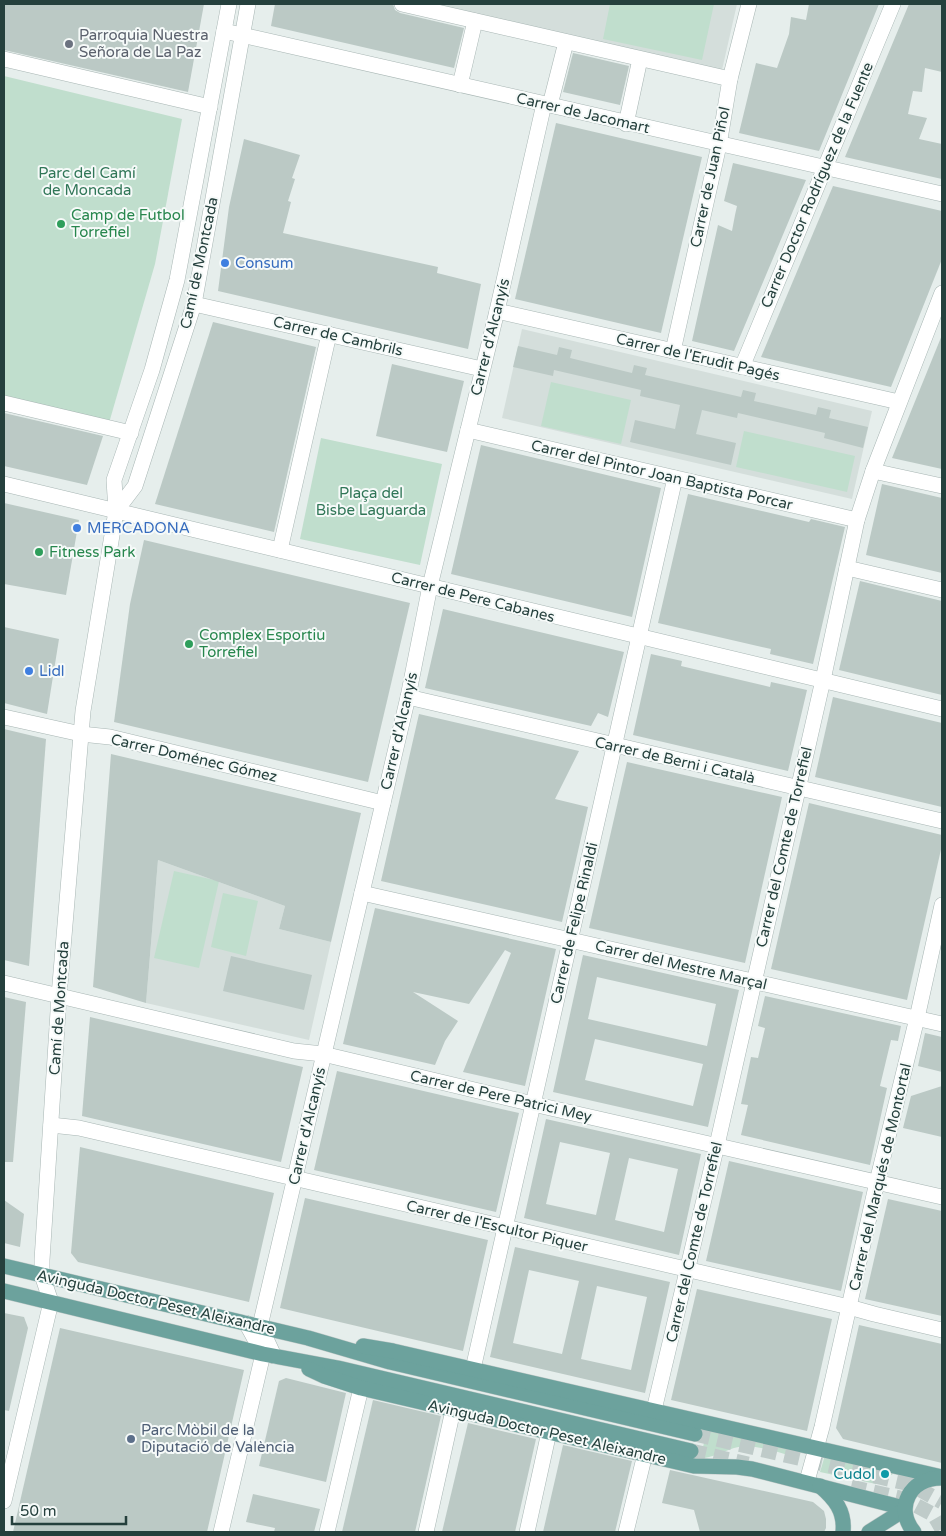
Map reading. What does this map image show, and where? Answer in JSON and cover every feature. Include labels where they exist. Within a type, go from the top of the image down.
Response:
[{"type":"main road","name":"Avinguda Doctor Peset Aleixandre","points":[[4,1266],[308,1338],[390,1362],[694,1434]]},
{"type":"main road","name":"Avinguda Doctor Peset Aleixandre","points":[[4,1291],[268,1355],[338,1368],[691,1451]]},
{"type":"main road","name":"Avinguda Doctor Peset Aleixandre","points":[[308,1338],[392,1351],[942,1477]]},
{"type":"main road","name":"Avinguda Doctor Peset Aleixandre","points":[[292,1360],[324,1376],[361,1388],[694,1466],[752,1468],[904,1509]]},
{"type":"main road","points":[[869,1532],[904,1509],[911,1493],[918,1484],[928,1479],[942,1477]]},
{"type":"main road","points":[[813,1483],[833,1497],[839,1506],[843,1517],[842,1532]]},
{"type":"main road","points":[[904,1509],[907,1522],[914,1532]]},
{"type":"street","name":"Camí de Montcada","points":[[51,1302],[42,1275],[59,996],[80,734],[98,611],[116,511],[114,480],[152,370],[177,280],[229,4]]},
{"type":"street","name":"Camí de Montcada","points":[[116,511],[135,486],[194,304],[248,4]]},
{"type":"street","points":[[402,4],[730,79]]},
{"type":"street","name":"Carrer de Juan Piñol","points":[[673,351],[719,145],[730,79],[749,4]]},
{"type":"street","name":"Carrer Doctor Rodríguez de la Fuente","points":[[742,367],[893,4]]},
{"type":"street","points":[[460,85],[475,21]]},
{"type":"street","name":"Carrer de Jacomart","points":[[224,32],[942,194]]},
{"type":"street","name":"Carrer d'Alcanyís","points":[[253,1325],[294,1180],[408,697],[430,586],[547,105],[566,42]]},
{"type":"street","points":[[4,59],[210,107]]},
{"type":"street","points":[[626,124],[640,59]]},
{"type":"street","name":"Carrer del Comte de Torrefiel","points":[[654,1410],[717,1145],[857,520],[873,471],[942,294]]},
{"type":"street","name":"Carrer de Cambrils","points":[[194,304],[482,369]]},
{"type":"street","name":"Carrer de l'Erudit Pagés","points":[[497,312],[899,402]]},
{"type":"street","points":[[280,550],[329,334]]},
{"type":"street","points":[[4,403],[131,433]]},
{"type":"street","name":"Carrer del Pintor Joan Baptista Porcar","points":[[468,430],[857,520]]},
{"type":"street","points":[[873,471],[942,486]]},
{"type":"street","name":"Carrer de Felipe Rinaldi","points":[[473,1369],[675,478]]},
{"type":"street","name":"Carrer de Pere Cabanes","points":[[4,484],[942,709]]},
{"type":"street","points":[[847,568],[942,590]]},
{"type":"street","name":"Carrer de Berni i Català","points":[[408,697],[942,821]]},
{"type":"street","name":"Carrer Doménec Gómez","points":[[4,717],[80,734],[110,737],[382,803]]},
{"type":"street","name":"Carrer del Mestre Marçal","points":[[362,893],[942,1024]]},
{"type":"street","name":"Carrer del Marqués de Montortal","points":[[816,1448],[942,905]]},
{"type":"street","name":"Carrer de Pere Patrici Mey","points":[[4,983],[294,1051],[323,1054],[942,1197]]},
{"type":"street","name":"Carrer de l'Escultor Piquer","points":[[51,1125],[79,1128],[294,1180],[850,1307],[942,1330]]},
{"type":"street","points":[[4,1501],[51,1302]]},
{"type":"street","points":[[222,1532],[268,1355],[253,1325]]},
{"type":"street","points":[[328,1532],[361,1388]]},
{"type":"street","points":[[426,1532],[453,1410]]},
{"type":"street","points":[[527,1532],[549,1432]]},
{"type":"street","points":[[813,1483],[816,1448]]},
{"type":"street","points":[[626,1532],[645,1454]]},
{"type":"shaded area","points":[[430,4],[737,4],[722,70]]},
{"type":"shaded area","points":[[522,329],[872,411],[852,499],[502,418]]},
{"type":"shaded area","points":[[158,860],[285,906],[279,929],[331,942],[309,1040],[146,1003]]},
{"type":"green space","points":[[610,4],[714,4],[702,60],[603,39]]},
{"type":"green space","name":"Parc del Camí de Moncada","points":[[4,76],[182,119],[155,264],[109,423],[4,398]]},
{"type":"green space","points":[[551,382],[631,400],[621,444],[541,426]]},
{"type":"green space","points":[[744,431],[855,456],[847,492],[736,467]]},
{"type":"green space","name":"Plaça del Bisbe Laguarda","points":[[321,438],[442,464],[420,565],[300,539]]},
{"type":"green space","points":[[174,871],[219,881],[199,968],[154,958]]},
{"type":"green space","points":[[223,893],[258,901],[246,956],[211,947]]},
{"type":"green space","points":[[708,1427],[790,1449],[795,1455],[792,1456],[748,1446],[734,1448],[700,1459]]},
{"type":"green space","points":[[825,1455],[898,1471],[876,1484],[820,1472]]},
{"type":"building","points":[[4,4],[204,4],[188,92],[4,50]]},
{"type":"building","points":[[275,4],[393,4],[395,10],[400,13],[464,28],[454,68],[271,26]]},
{"type":"building","points":[[809,4],[879,4],[819,151],[739,133],[756,63],[777,68],[789,34],[791,17],[806,20]]},
{"type":"building","points":[[909,4],[942,4],[942,72],[925,68],[922,92],[913,91],[908,114],[927,118],[919,139],[942,144],[942,179],[845,157]]},
{"type":"building","points":[[573,53],[629,66],[620,105],[563,92]]},
{"type":"building","points":[[556,123],[702,157],[661,333],[515,299]]},
{"type":"building","points":[[244,139],[300,155],[292,178],[295,179],[288,201],[291,202],[283,233],[438,267],[437,273],[481,284],[468,349],[218,291],[229,207]]},
{"type":"building","points":[[733,163],[806,180],[734,351],[692,341],[718,225],[732,231],[737,206],[724,201]]},
{"type":"building","points":[[833,186],[942,211],[942,259],[891,387],[761,357]]},
{"type":"building","points":[[213,322],[316,347],[274,532],[155,504]]},
{"type":"building","points":[[942,335],[942,469],[892,458]]},
{"type":"building","points":[[518,346],[557,355],[559,347],[572,350],[570,358],[632,373],[634,365],[647,368],[645,375],[741,397],[743,390],[756,393],[754,401],[816,415],[818,407],[831,410],[829,418],[868,427],[863,448],[824,438],[825,433],[738,413],[737,418],[702,410],[696,434],[736,443],[731,465],[630,442],[635,420],[675,429],[680,405],[640,396],[641,390],[554,370],[553,376],[513,367]]},
{"type":"building","points":[[392,364],[464,381],[447,452],[376,436]]},
{"type":"building","points":[[4,413],[103,436],[87,485],[4,466]]},
{"type":"building","points":[[481,445],[661,488],[632,617],[451,574]]},
{"type":"building","points":[[882,484],[942,498],[942,573],[866,555]]},
{"type":"building","points":[[688,494],[809,522],[811,519],[845,527],[813,664],[770,654],[771,649],[658,623]]},
{"type":"building","name":"Fitness Park","points":[[4,503],[79,520],[66,595],[4,584]]},
{"type":"building","points":[[144,540],[410,603],[368,782],[114,722],[130,604]]},
{"type":"building","points":[[860,581],[942,601],[942,695],[839,670]]},
{"type":"building","points":[[443,609],[624,652],[608,717],[598,713],[591,726],[425,688]]},
{"type":"building","name":"Lidl","points":[[4,627],[59,639],[47,714],[4,703]]},
{"type":"building","points":[[651,654],[682,661],[681,666],[770,687],[771,682],[807,690],[788,771],[633,735]]},
{"type":"building","points":[[833,697],[942,723],[942,807],[815,777]]},
{"type":"building","points":[[419,714],[579,751],[555,799],[588,807],[562,922],[381,881]]},
{"type":"building","points":[[4,729],[46,739],[29,966],[4,960]]},
{"type":"building","points":[[111,754],[361,813],[331,942],[279,929],[285,906],[158,860],[146,1003],[93,987]]},
{"type":"building","points":[[627,762],[782,797],[745,963],[589,928]]},
{"type":"building","points":[[809,803],[942,835],[942,845],[907,1000],[771,969]]},
{"type":"building","points":[[375,908],[556,949],[525,1086],[463,1072],[511,953],[505,950],[469,1004],[413,992],[458,1021],[445,1041],[435,1065],[343,1044]]},
{"type":"building","points":[[583,955],[739,990],[708,1127],[553,1092]],"holes":[[[597,977],[716,1004],[707,1046],[588,1019]],[[595,1039],[703,1064],[693,1106],[585,1080]]]},
{"type":"building","points":[[231,956],[312,975],[304,1010],[223,991]]},
{"type":"building","points":[[765,996],[901,1026],[898,1041],[891,1040],[880,1086],[887,1088],[870,1165],[741,1135],[748,1105],[741,1104],[751,1057],[758,1058],[765,1028],[758,1026]]},
{"type":"building","points":[[4,997],[26,1002],[13,1162],[4,1162]]},
{"type":"building","points":[[90,1017],[303,1067],[281,1162],[82,1116]]},
{"type":"building","points":[[925,1033],[942,1037],[942,1072],[918,1066]]},
{"type":"building","points":[[337,1071],[519,1113],[496,1212],[314,1170]]},
{"type":"building","points":[[942,1086],[942,1137],[903,1128],[911,1096]]},
{"type":"building","points":[[546,1119],[701,1154],[679,1255],[524,1218]],"holes":[[[560,1142],[610,1153],[596,1215],[546,1204]],[[629,1158],[678,1169],[664,1232],[615,1220]]]},
{"type":"building","points":[[80,1147],[274,1193],[249,1302],[78,1262],[71,1253]]},
{"type":"building","points":[[729,1161],[863,1192],[841,1291],[706,1261]]},
{"type":"building","points":[[305,1198],[488,1240],[463,1351],[280,1308]]},
{"type":"building","points":[[888,1199],[942,1211],[942,1316],[865,1299]]},
{"type":"building","points":[[4,1200],[24,1214],[20,1247],[4,1243]]},
{"type":"building","points":[[515,1247],[670,1282],[645,1393],[490,1357]],"holes":[[[529,1270],[579,1281],[562,1354],[513,1343]],[[597,1286],[647,1297],[631,1370],[581,1359]]]},
{"type":"building","points":[[697,1289],[832,1319],[807,1431],[671,1400]]},
{"type":"building","points":[[4,1313],[24,1317],[28,1328],[9,1411],[4,1410]]},
{"type":"building","points":[[859,1325],[942,1344],[942,1463],[843,1439],[836,1428]]},
{"type":"building","points":[[60,1328],[244,1370],[207,1532],[13,1532]]},
{"type":"building","points":[[286,1378],[346,1393],[326,1482],[259,1466],[279,1381]]},
{"type":"building","points":[[373,1400],[441,1416],[415,1532],[342,1532]]},
{"type":"building","points":[[468,1423],[536,1439],[515,1532],[442,1532]]},
{"type":"building","points":[[563,1445],[632,1461],[615,1532],[543,1532]]},
{"type":"building","points":[[670,1470],[813,1502],[824,1511],[826,1528],[824,1532],[700,1532],[694,1510],[662,1503]]},
{"type":"building","points":[[253,1494],[320,1509],[314,1532],[274,1532],[275,1528],[246,1522]]},
{"type":"tunnel","points":[[695,1434],[910,1484],[942,1502]]},
{"type":"tunnel","points":[[691,1451],[748,1464]]},
{"type":"tunnel","points":[[851,1487],[904,1499],[934,1515],[942,1529]]},
{"type":"place","name":"Parroquia Nuestra Señora de La Paz","points":[[69,44]]},
{"type":"place","name":"Camp de Futbol Torrefiel","points":[[61,224]]},
{"type":"place","name":"Consum","points":[[225,263]]},
{"type":"place","name":"MERCADONA","points":[[77,528]]},
{"type":"place","name":"Fitness Park","points":[[39,552]]},
{"type":"place","name":"Complex Esportiu Torrefiel","points":[[189,644]]},
{"type":"place","name":"Lidl","points":[[29,671]]},
{"type":"place","name":"Parc Mòbil de la Diputació de València","points":[[131,1439]]},
{"type":"place","name":"Cudol","points":[[885,1474]]}]
